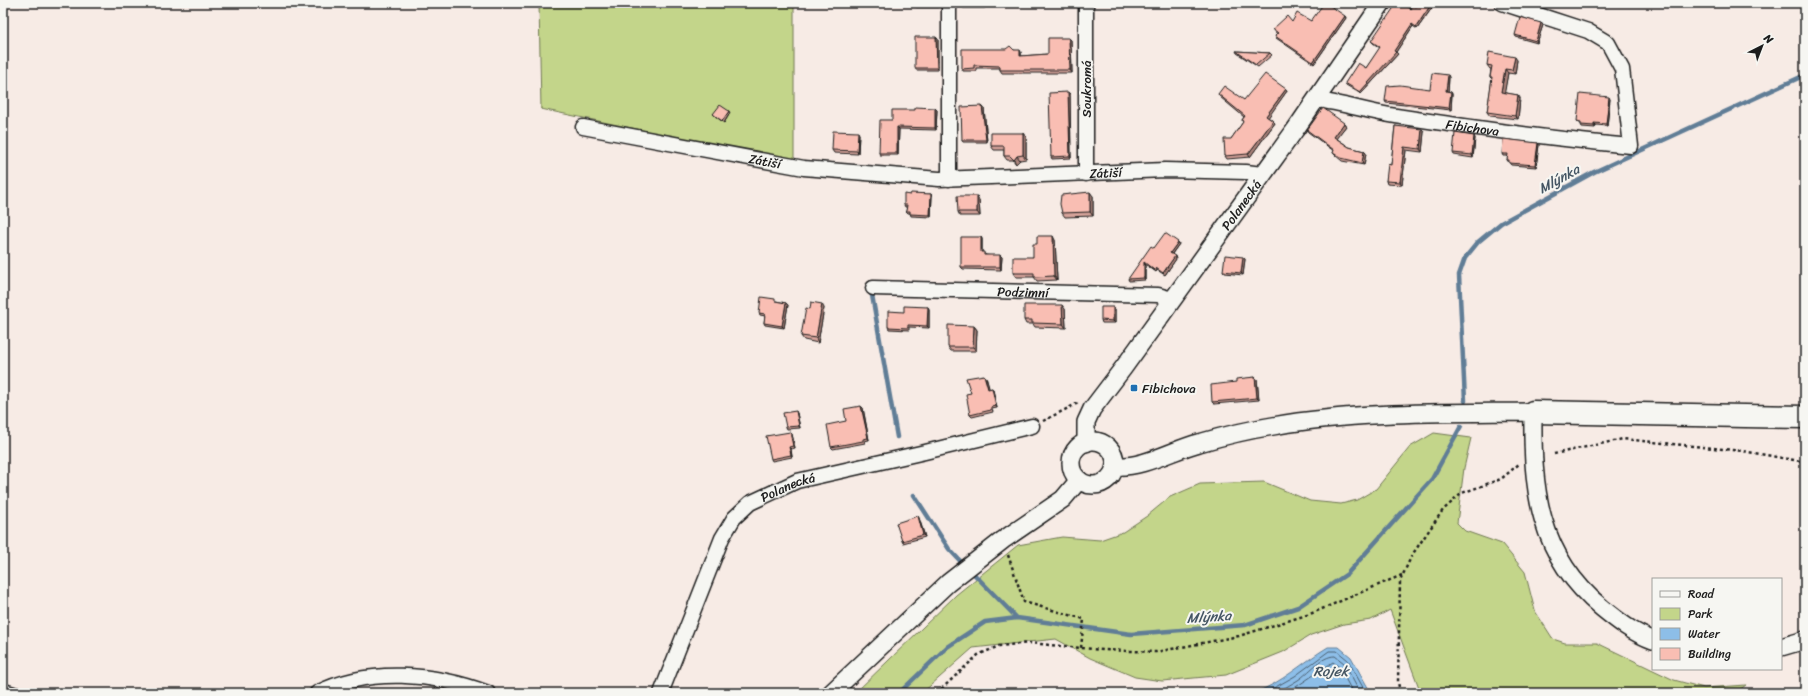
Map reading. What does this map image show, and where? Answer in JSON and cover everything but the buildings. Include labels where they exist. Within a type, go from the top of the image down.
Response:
[{"type":"highway","points":[[1533,412],[1805,416]]},
{"type":"highway","points":[[1679,415],[1805,427]]},
{"type":"street","points":[[949,3],[949,179]]},
{"type":"street","name":"Soukromá","points":[[1086,3],[1086,174]]},
{"type":"street","name":"Polanecká","points":[[1086,443],[1086,422],[1096,403],[1124,367],[1316,100],[1382,3]]},
{"type":"street","name":"Fibichova","points":[[1316,100],[1395,116],[1590,142],[1631,146],[1622,69],[1608,43],[1588,31],[1502,3]]},
{"type":"street","name":"Zátiší","points":[[583,127],[804,168],[949,179],[1165,170],[1246,172],[1262,174]]},
{"type":"street","name":"Podzimní","points":[[873,288],[1158,295],[1172,299]]},
{"type":"street","points":[[1115,466],[1138,463],[1198,443],[1243,432],[1308,421],[1419,414],[1533,412],[1532,458],[1537,493],[1546,531],[1566,570],[1594,601],[1610,615],[1628,629],[1652,640]]},
{"type":"street","name":"Polanecká","points":[[661,693],[722,538],[734,518],[750,503],[797,481],[1032,426]]},
{"type":"street","points":[[1099,442],[1108,447],[1114,455],[1115,466],[1110,478],[1101,483],[1091,485],[1079,480],[1072,469],[1072,460],[1076,451],[1086,443],[1099,442]]},
{"type":"street","points":[[831,693],[948,583],[1003,540],[1063,499],[1079,480]]},
{"type":"street","points":[[1782,647],[1805,640]]},
{"type":"street","points":[[317,693],[335,684],[350,680],[388,676],[433,679],[488,693]]},
{"type":"lane","points":[[3,687],[22,693]]},
{"type":"path","points":[[1032,426],[1077,404]]},
{"type":"path","points":[[1554,454],[1623,439],[1743,451],[1805,462]]},
{"type":"path","points":[[1400,693],[1398,682],[1400,588],[1402,575],[1412,555],[1443,510],[1462,493],[1501,479],[1522,461],[1532,458]]},
{"type":"path","points":[[1003,540],[1024,602],[1084,620],[1081,648]]},
{"type":"path","points":[[937,693],[978,655],[999,646],[1029,643],[1081,648],[1156,652],[1239,636],[1310,614],[1402,575]]},
{"type":"green space","points":[[539,3],[794,3],[794,162],[541,109]]},
{"type":"green space","points":[[1434,433],[1471,438],[1464,468],[1457,523],[1465,531],[1502,544],[1525,572],[1535,611],[1553,639],[1565,643],[1597,643],[1674,680],[1704,688],[1746,685],[1735,693],[1421,693],[1390,610],[1371,620],[1344,624],[1311,635],[1283,652],[1226,675],[1162,681],[1135,677],[1090,658],[1056,639],[973,648],[922,693],[855,693],[956,595],[1018,545],[1062,537],[1100,540],[1123,532],[1147,516],[1170,497],[1200,484],[1264,482],[1310,501],[1341,504],[1357,500],[1376,489],[1410,447]]},
{"type":"water","name":"Rojek","points":[[1328,647],[1339,647],[1351,657],[1371,693],[1254,693],[1274,684]]},
{"type":"waterway","name":"Mlýnka","points":[[1465,401],[1459,275],[1465,258],[1478,242],[1501,223],[1594,172],[1805,75]]},
{"type":"waterway","points":[[872,295],[897,437]]},
{"type":"waterway","name":"Mlýnka","points":[[899,693],[947,647],[985,622],[1017,618],[1131,634],[1245,625],[1298,607],[1347,574],[1432,479],[1461,426]]},
{"type":"waterway","points":[[914,495],[949,549],[964,565]]},
{"type":"waterway","points":[[970,570],[1017,618]]},
{"type":"place","name":"Fibichova","points":[[1134,388]]}]
